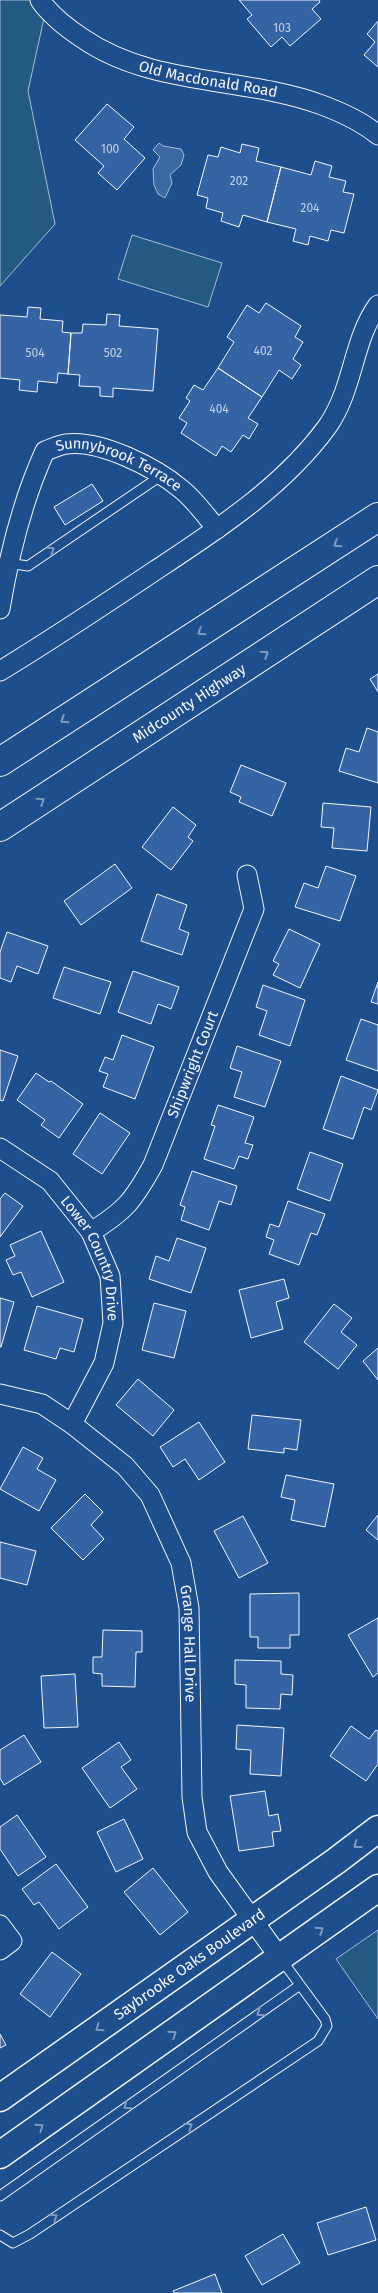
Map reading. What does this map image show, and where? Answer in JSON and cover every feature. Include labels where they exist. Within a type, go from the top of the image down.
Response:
[{"type":"main road","points":[[0,762],[378,518]]},
{"type":"main road","name":"Midcounty Highway","points":[[0,827],[378,580]]},
{"type":"street","name":"Old Macdonald Road","points":[[47,2],[69,30],[96,48],[131,64],[173,75],[247,86],[300,97],[350,116],[378,135]]},
{"type":"street","points":[[0,671],[56,638],[217,529],[284,476],[309,451],[340,408],[366,325],[378,305]]},
{"type":"street","name":"Sunnybrook Terrace","points":[[0,609],[8,563],[31,482],[45,451],[66,444],[100,447],[131,458],[163,475],[183,490],[217,529]]},
{"type":"street","name":"Shipwright Court","points":[[91,1232],[116,1216],[134,1199],[152,1165],[254,909],[247,875]]},
{"type":"street","name":"Lower Country Drive","points":[[0,1148],[50,1181],[91,1232],[110,1276],[113,1323],[104,1363],[72,1424]]},
{"type":"street","name":"Grange Hall Drive","points":[[0,1394],[42,1404],[72,1424],[125,1466],[150,1496],[181,1563],[189,1608],[192,1797],[197,1832],[218,1872],[280,1958]]},
{"type":"street","name":"Saybrooke Oaks Boulevard","points":[[0,2098],[253,1920],[378,1829]]},
{"type":"street","points":[[0,2155],[378,1888]]},
{"type":"street","points":[[0,1925],[12,1941],[0,1950]]},
{"type":"lane","points":[[8,563],[28,566],[163,475]]},
{"type":"lane","points":[[0,2235],[13,2243],[318,2041],[327,2026],[325,2020],[280,1958]]},
{"type":"lane","points":[[0,2196],[300,1985]]},
{"type":"shaded area","points":[[0,0],[40,0],[46,9],[28,91],[55,224],[0,286]]},
{"type":"shaded area","points":[[159,143],[163,146],[181,149],[184,155],[181,165],[170,175],[172,183],[165,198],[158,194],[154,185],[153,169],[160,157],[153,150]]},
{"type":"shaded area","points":[[132,235],[222,263],[208,307],[118,279]]},
{"type":"shaded area","points":[[378,1930],[378,2019],[336,1959]]},
{"type":"building","points":[[239,0],[319,0],[320,2],[312,9],[321,19],[290,46],[282,37],[271,47],[247,19],[252,15]]},
{"type":"building","points":[[378,21],[378,67],[364,55],[375,42],[367,34]]},
{"type":"building","points":[[107,104],[134,127],[124,139],[145,158],[117,190],[98,173],[104,166],[75,140]]},
{"type":"building","points":[[242,144],[259,148],[256,161],[281,167],[267,222],[243,215],[239,227],[221,221],[223,213],[206,208],[208,198],[197,195],[208,155],[218,157],[221,147],[240,153]]},
{"type":"building","points":[[315,161],[332,166],[329,177],[346,181],[343,192],[354,194],[344,233],[331,230],[328,241],[310,236],[308,245],[293,241],[296,229],[267,222],[281,167],[311,175]]},
{"type":"building","points":[[266,303],[301,326],[295,337],[303,342],[293,359],[301,365],[292,379],[279,370],[262,397],[218,368],[234,342],[227,337],[247,305],[259,313]]},
{"type":"building","points":[[28,307],[41,308],[40,319],[63,321],[62,332],[71,333],[68,374],[58,373],[57,383],[38,381],[37,392],[19,390],[20,380],[0,378],[0,315],[27,317]]},
{"type":"building","points":[[107,314],[120,315],[119,326],[158,329],[153,391],[113,388],[113,397],[100,396],[100,387],[79,386],[80,375],[68,374],[71,333],[82,333],[83,324],[106,325]]},
{"type":"building","points":[[218,368],[262,397],[248,418],[258,424],[249,439],[243,435],[231,452],[222,446],[216,456],[181,433],[187,423],[179,418],[190,401],[186,398],[194,385],[203,390]]},
{"type":"building","points":[[92,484],[103,501],[65,525],[54,507]]},
{"type":"building","points":[[378,674],[378,692],[370,679]]},
{"type":"building","points":[[367,728],[378,732],[378,783],[339,771],[346,748],[359,752]]},
{"type":"building","points":[[241,765],[286,783],[272,816],[239,802],[241,797],[230,792]]},
{"type":"building","points":[[323,803],[371,807],[367,851],[332,848],[334,828],[321,827]]},
{"type":"building","points":[[173,807],[196,825],[188,837],[193,841],[171,870],[142,847]]},
{"type":"building","points":[[115,864],[132,888],[81,925],[64,901]]},
{"type":"building","points":[[326,866],[356,876],[340,921],[295,907],[304,883],[318,888]]},
{"type":"building","points":[[157,894],[187,905],[179,929],[189,933],[182,955],[141,941]]},
{"type":"building","points":[[289,929],[320,944],[300,988],[273,975],[279,964],[273,961]]},
{"type":"building","points":[[7,932],[48,946],[38,974],[17,966],[11,982],[0,978],[0,952]]},
{"type":"building","points":[[64,967],[111,982],[100,1014],[53,998]]},
{"type":"building","points":[[133,971],[179,987],[171,1009],[158,1004],[151,1024],[118,1012]]},
{"type":"building","points":[[378,982],[378,1004],[371,1002]]},
{"type":"building","points":[[263,985],[305,1000],[290,1046],[259,1035],[267,1011],[256,1007]]},
{"type":"building","points":[[361,1019],[378,1025],[378,1071],[346,1060]]},
{"type":"building","points":[[122,1035],[154,1047],[135,1099],[103,1087],[108,1074],[99,1071],[105,1057],[113,1060]]},
{"type":"building","points":[[237,1046],[281,1061],[265,1107],[234,1097],[242,1072],[230,1068]]},
{"type":"building","points":[[0,1050],[18,1056],[3,1101],[0,1100]]},
{"type":"building","points":[[36,1073],[49,1082],[51,1081],[83,1104],[59,1138],[41,1125],[45,1120],[17,1100]]},
{"type":"building","points":[[341,1076],[378,1090],[371,1110],[364,1107],[353,1139],[323,1129]]},
{"type":"building","points":[[218,1105],[254,1117],[245,1143],[253,1145],[248,1159],[239,1156],[234,1169],[204,1159],[215,1126],[211,1125]]},
{"type":"building","points":[[100,1113],[130,1133],[102,1174],[73,1154]]},
{"type":"building","points":[[310,1152],[343,1164],[330,1201],[297,1189]]},
{"type":"building","points":[[192,1171],[237,1186],[231,1205],[219,1201],[209,1230],[181,1220],[185,1207],[180,1205]]},
{"type":"building","points":[[5,1193],[23,1206],[0,1237],[0,1199]]},
{"type":"building","points":[[288,1201],[325,1214],[317,1235],[311,1233],[299,1265],[269,1254],[274,1240],[266,1237],[270,1224],[279,1227]]},
{"type":"building","points":[[41,1231],[64,1282],[32,1297],[21,1272],[13,1275],[6,1260],[15,1256],[10,1245]]},
{"type":"building","points":[[177,1238],[206,1248],[191,1293],[149,1279],[156,1256],[169,1261]]},
{"type":"building","points":[[284,1279],[289,1298],[276,1302],[283,1329],[251,1338],[239,1290]]},
{"type":"building","points":[[0,1298],[14,1302],[1,1347],[0,1347]]},
{"type":"building","points":[[154,1303],[186,1311],[174,1358],[142,1350]]},
{"type":"building","points":[[334,1304],[352,1318],[341,1332],[357,1345],[338,1369],[304,1342]]},
{"type":"building","points":[[37,1306],[83,1319],[74,1352],[60,1348],[56,1359],[24,1350]]},
{"type":"building","points":[[378,1348],[378,1380],[363,1361]]},
{"type":"building","points":[[138,1379],[174,1410],[153,1436],[116,1405]]},
{"type":"building","points":[[252,1415],[301,1420],[297,1450],[284,1448],[284,1453],[248,1449]]},
{"type":"building","points":[[199,1422],[225,1462],[199,1480],[185,1459],[173,1467],[160,1447]]},
{"type":"building","points":[[23,1447],[43,1458],[37,1469],[56,1480],[39,1511],[0,1489]]},
{"type":"building","points":[[286,1475],[334,1484],[325,1527],[291,1520],[295,1500],[281,1497]]},
{"type":"building","points":[[85,1494],[103,1512],[91,1525],[104,1539],[83,1560],[51,1528]]},
{"type":"building","points":[[378,1515],[378,1540],[366,1530]]},
{"type":"building","points":[[243,1516],[268,1563],[239,1578],[214,1531]]},
{"type":"building","points":[[0,1542],[36,1551],[27,1585],[0,1578]]},
{"type":"building","points":[[299,1593],[299,1635],[290,1635],[290,1648],[258,1648],[258,1637],[250,1637],[250,1594]]},
{"type":"building","points":[[378,1618],[378,1673],[373,1677],[348,1635]]},
{"type":"building","points":[[103,1630],[142,1631],[142,1652],[136,1652],[135,1687],[102,1686],[102,1674],[93,1673],[93,1657],[102,1657]]},
{"type":"building","points":[[235,1660],[281,1661],[281,1674],[293,1675],[292,1695],[281,1694],[280,1709],[246,1708],[246,1685],[235,1684]]},
{"type":"building","points":[[75,1674],[78,1727],[44,1728],[41,1676]]},
{"type":"building","points":[[237,1725],[284,1728],[281,1776],[250,1774],[251,1750],[236,1749]]},
{"type":"building","points":[[351,1726],[369,1739],[376,1730],[378,1731],[378,1764],[366,1781],[330,1756]]},
{"type":"building","points":[[24,1735],[41,1762],[4,1785],[0,1778],[0,1750]]},
{"type":"building","points":[[119,1742],[131,1760],[121,1767],[137,1789],[110,1808],[82,1768]]},
{"type":"building","points":[[265,1791],[269,1816],[278,1814],[281,1831],[272,1832],[274,1846],[239,1851],[230,1796]]},
{"type":"building","points":[[17,1815],[46,1857],[18,1876],[0,1849],[0,1827]]},
{"type":"building","points":[[124,1819],[143,1859],[116,1872],[97,1832]]},
{"type":"building","points":[[56,1864],[88,1907],[59,1929],[39,1902],[34,1905],[22,1889]]},
{"type":"building","points":[[153,1868],[188,1912],[160,1935],[124,1892]]},
{"type":"building","points":[[52,1952],[81,1974],[50,2017],[20,1994]]},
{"type":"building","points":[[0,2034],[6,2045],[0,2048]]},
{"type":"building","points":[[366,2207],[376,2240],[328,2255],[317,2223]]},
{"type":"building","points":[[283,2234],[300,2263],[262,2285],[245,2256]]},
{"type":"building","points":[[215,2274],[222,2293],[174,2293],[173,2291]]}]
